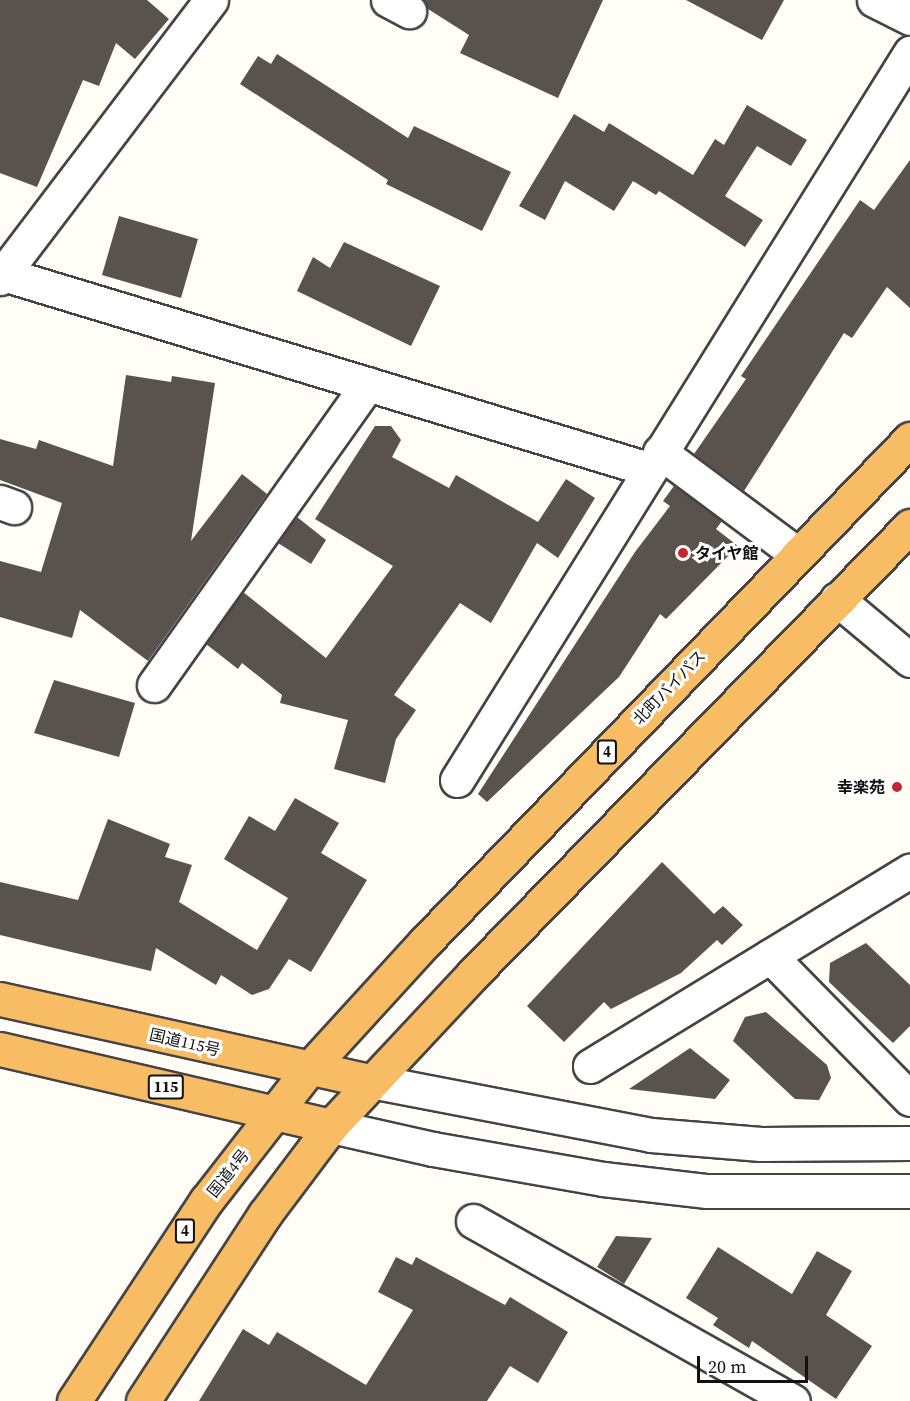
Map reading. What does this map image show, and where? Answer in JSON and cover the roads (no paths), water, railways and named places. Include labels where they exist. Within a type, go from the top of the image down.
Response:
[{"type":"highway","name":"北町バイパス","points":[[308,1070],[797,554],[910,439]]},
{"type":"highway","points":[[143,1401],[266,1214],[331,1126],[371,1081],[910,526]]},
{"type":"highway","name":"国道115号","points":[[0,999],[308,1070],[371,1081]]},
{"type":"highway","name":"115","points":[[0,1048],[331,1126]]},
{"type":"highway","name":"国道4号","points":[[74,1401],[206,1200],[308,1070]]},
{"type":"street","points":[[211,0],[1,275],[368,384],[654,460],[797,554]]},
{"type":"street","points":[[874,0],[910,18]]},
{"type":"street","points":[[457,780],[654,460],[910,53]]},
{"type":"street","points":[[154,685],[368,384]]},
{"type":"street","points":[[837,599],[910,660]]},
{"type":"street","points":[[590,1066],[910,871]]},
{"type":"street","points":[[770,956],[910,1099]]},
{"type":"street","points":[[371,1081],[651,1135],[761,1144],[910,1143]]},
{"type":"street","points":[[331,1126],[592,1177],[707,1191],[910,1191]]},
{"type":"street","points":[[473,1221],[793,1401]]},
{"type":"place","name":"タイヤ館","points":[[683,553]]},
{"type":"place","name":"幸楽苑","points":[[897,787]]}]
